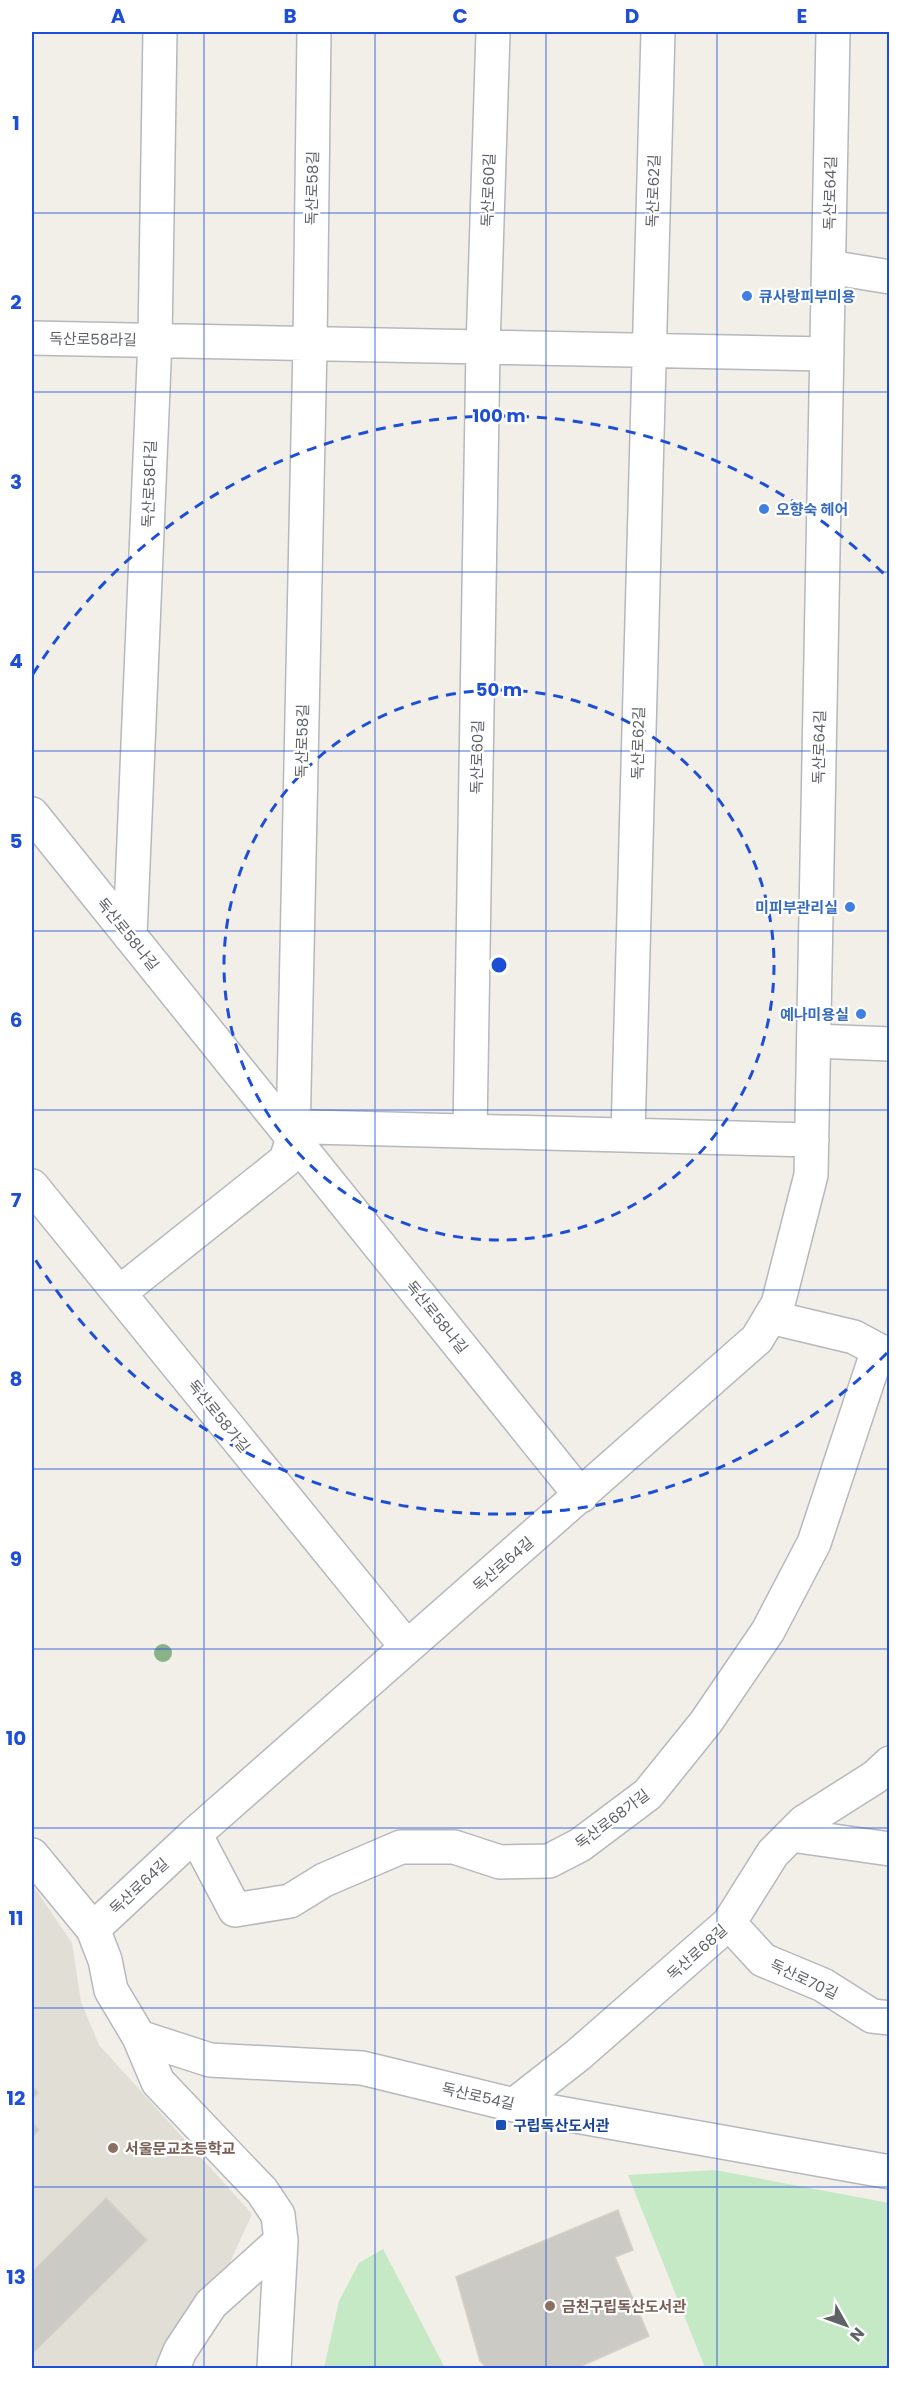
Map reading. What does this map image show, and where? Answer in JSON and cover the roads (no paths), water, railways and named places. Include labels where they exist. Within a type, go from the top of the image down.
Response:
[{"type":"street","name":"독산로58다길","points":[[130,936],[155,340],[160,32]]},
{"type":"street","name":"독산로58길","points":[[293,1138],[310,344],[314,32]]},
{"type":"street","name":"독산로60길","points":[[470,1131],[483,348],[493,32]]},
{"type":"street","name":"독산로62길","points":[[628,1135],[658,32]]},
{"type":"street","name":"독산로64길","points":[[93,1929],[195,1834],[406,1646],[581,1496],[757,1339],[778,1304],[811,1175],[833,32]]},
{"type":"street","points":[[829,267],[890,277]]},
{"type":"street","name":"독산로58라길","points":[[32,338],[155,340]]},
{"type":"street","points":[[155,340],[827,354]]},
{"type":"street","name":"독산로58나길","points":[[32,814],[581,1496]]},
{"type":"street","points":[[814,1041],[890,1044]]},
{"type":"street","points":[[119,1293],[286,1160],[293,1138],[312,1127],[812,1140]]},
{"type":"street","name":"독산로58가길","points":[[32,1186],[406,1646]]},
{"type":"street","points":[[770,1317],[854,1337],[884,1352]]},
{"type":"street","name":"독산로68가길","points":[[195,1834],[235,1910],[290,1901],[324,1880],[401,1847],[454,1846],[500,1862],[549,1861],[580,1845],[648,1794],[706,1722],[768,1631],[814,1543],[884,1352]]},
{"type":"street","name":"독산로68길","points":[[514,2105],[578,2055],[729,1923],[773,1853],[804,1822],[875,1777],[890,1763]]},
{"type":"street","points":[[791,1834],[890,1849]]},
{"type":"street","points":[[32,1856],[93,1929],[105,1960],[111,1990],[139,2037],[158,2082],[262,2191],[278,2215],[281,2241],[274,2368]]},
{"type":"street","name":"독산로70길","points":[[729,1923],[764,1960],[823,1985],[872,2016],[890,2019]]},
{"type":"street","name":"독산로54길","points":[[139,2037],[210,2060],[362,2068],[514,2105],[890,2172]]},
{"type":"street","points":[[173,2368],[180,2351],[211,2304],[281,2241]]},
{"type":"place","name":"큐사랑피부미용","points":[[747,296]]},
{"type":"place","name":"오향숙 헤어","points":[[764,509]]},
{"type":"place","name":"미피부관리실","points":[[850,907]]},
{"type":"place","name":"예나미용실","points":[[861,1014]]},
{"type":"place","name":"구립독산도서관","points":[[501,2125]]},
{"type":"place","name":"서울문교초등학교","points":[[113,2148]]},
{"type":"place","name":"금천구립독산도서관","points":[[550,2306]]}]
